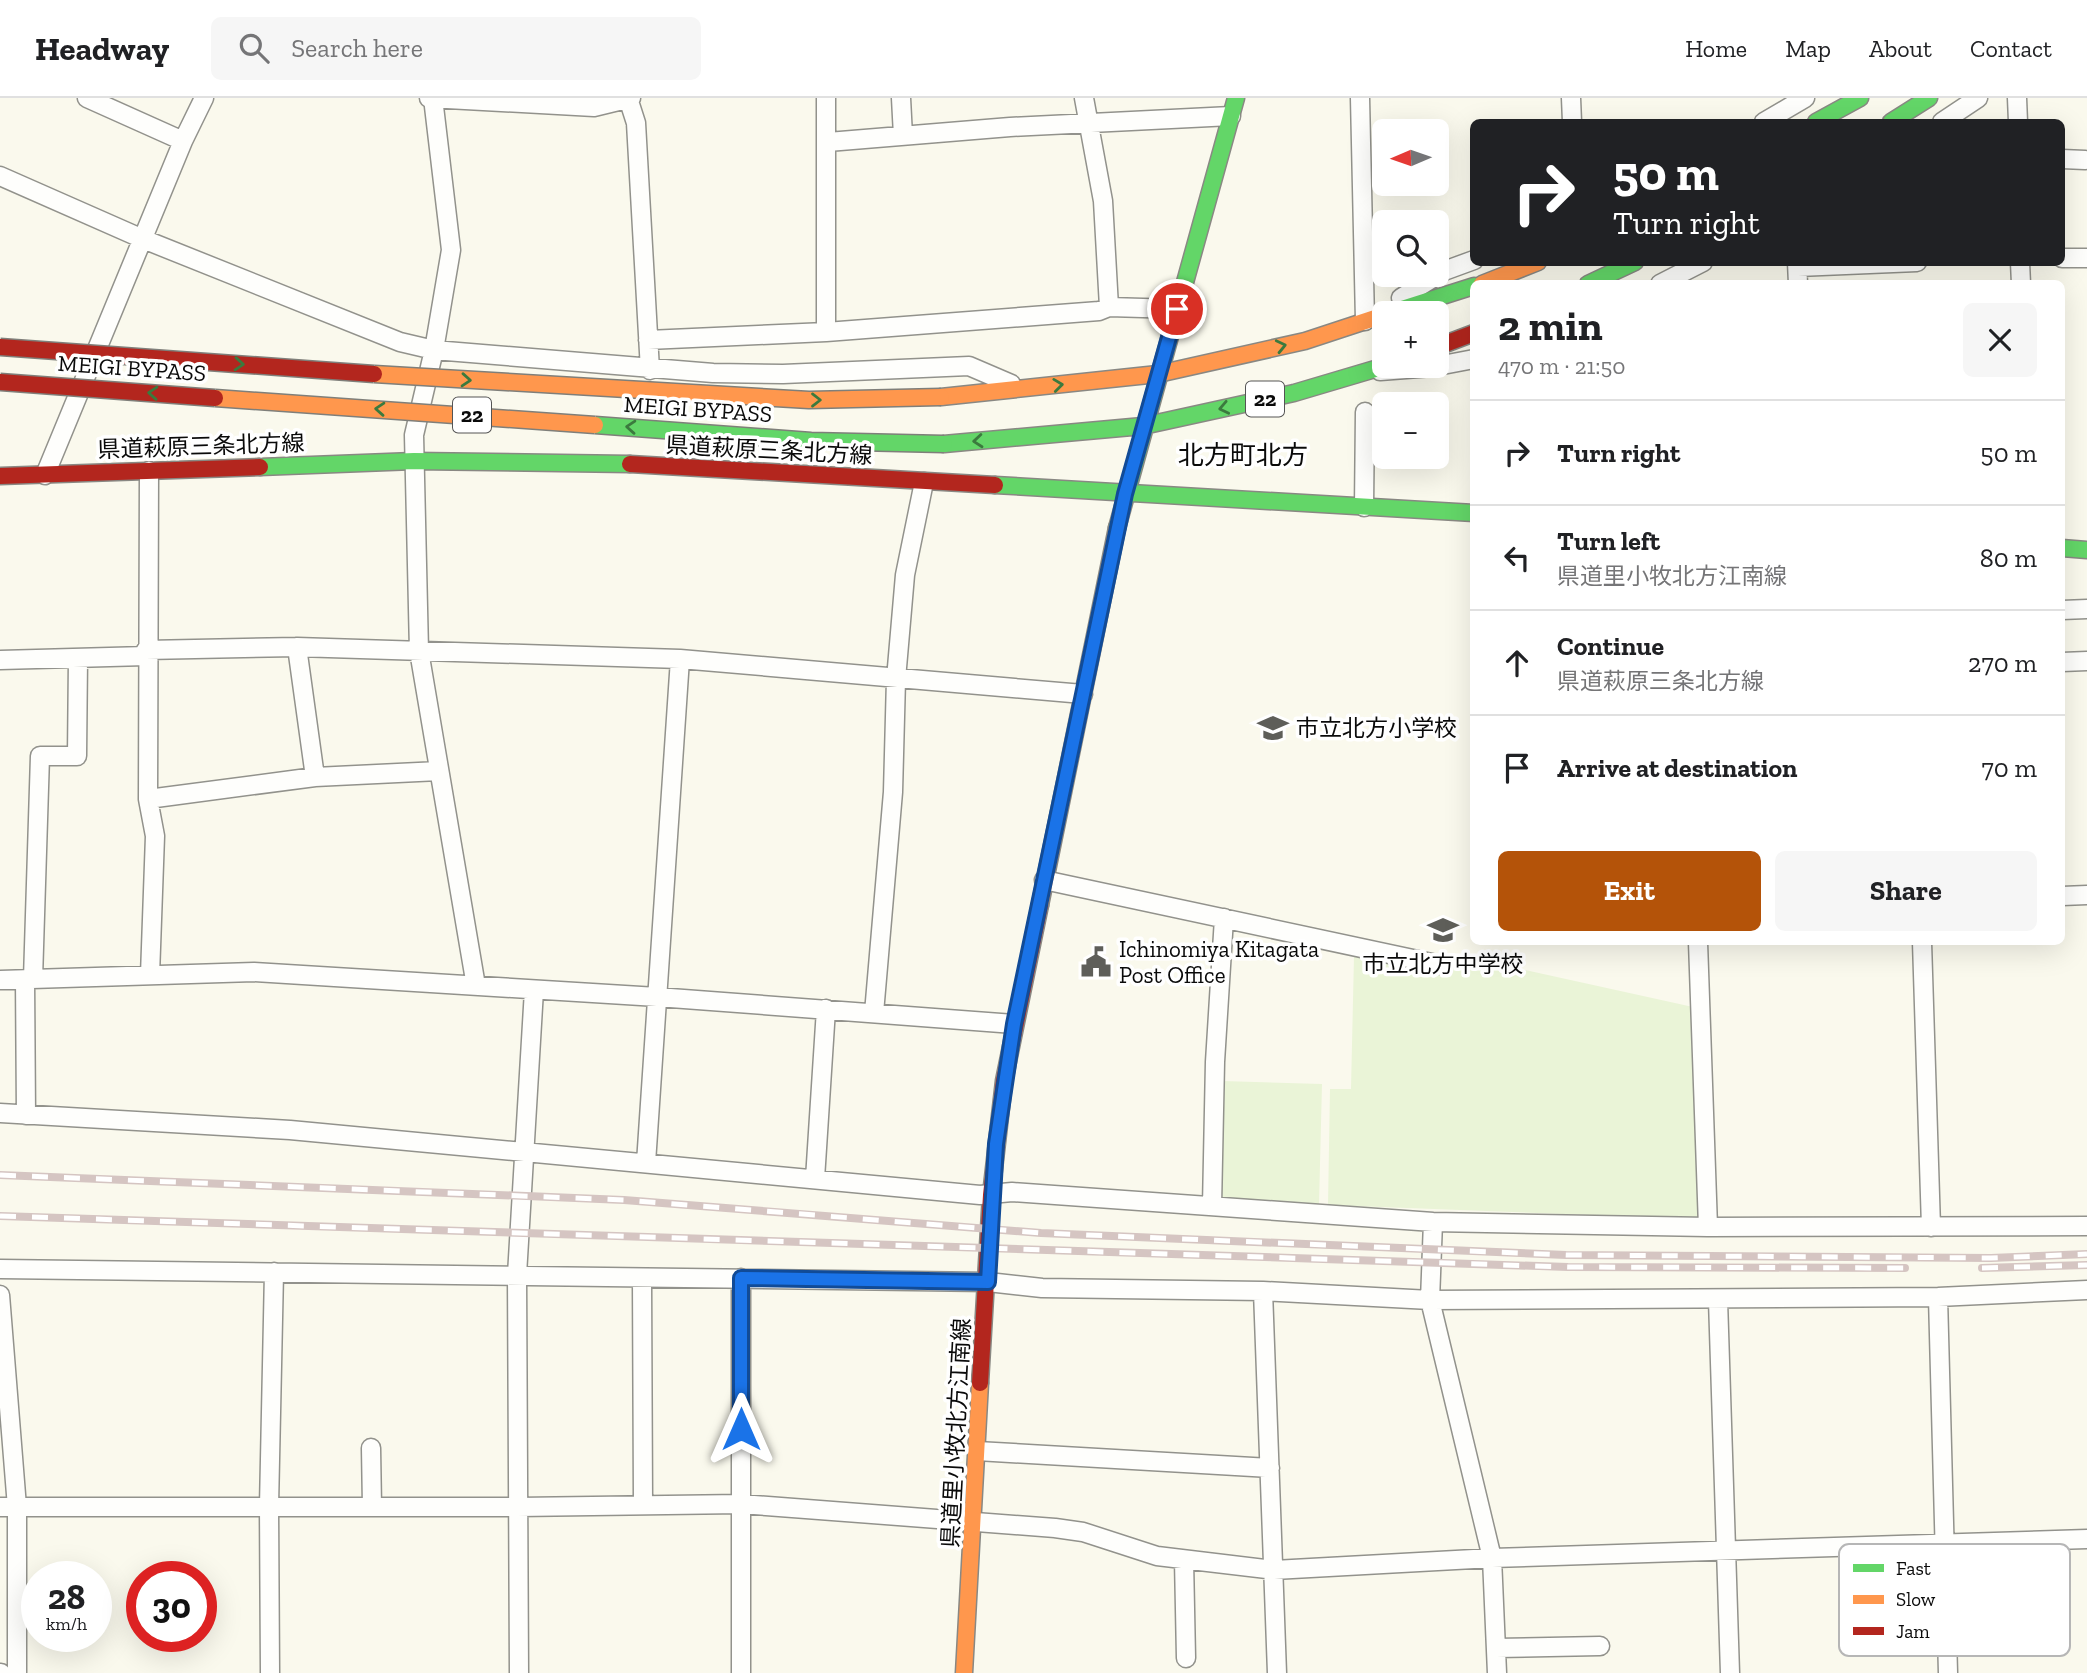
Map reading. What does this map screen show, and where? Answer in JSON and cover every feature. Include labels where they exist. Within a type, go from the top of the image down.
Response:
[{"type":"main road","points":[[1125,494],[1236,98]]},
{"type":"main road","points":[[1822,119],[1860,98]]},
{"type":"main road","points":[[1896,119],[1929,98]]},
{"type":"main road","points":[[1492,280],[1528,266]]},
{"type":"main road","points":[[1597,280],[1626,266]]},
{"type":"main road","name":"MEIGI BYPASS","points":[[1427,301],[1470,287]]},
{"type":"main road","name":"MEIGI BYPASS","points":[[0,347],[466,380],[795,399],[941,397],[1158,374],[1305,341],[1372,319]]},
{"type":"main road","points":[[1449,342],[1470,335]]},
{"type":"main road","name":"MEIGI BYPASS","points":[[0,382],[811,440],[944,444],[1143,426],[1294,393],[1372,370]]},
{"type":"main road","name":"県道萩原三条北方線","points":[[0,476],[414,461],[573,461],[1470,513]]},
{"type":"main road","name":"県道里小牧北方江南線","points":[[969,1672],[973,1521],[991,1195],[1014,1024],[1125,494]]},
{"type":"main road","points":[[2065,548],[2087,550]]},
{"type":"street","points":[[87,98],[183,141]]},
{"type":"street","points":[[45,475],[183,141],[204,98]]},
{"type":"street","points":[[826,98],[826,332]]},
{"type":"street","points":[[901,98],[903,136]]},
{"type":"street","points":[[1084,98],[1103,201],[1109,307]]},
{"type":"street","points":[[1360,98],[1365,321]]},
{"type":"street","points":[[1571,98],[1572,119]]},
{"type":"street","points":[[1946,119],[1978,98]]},
{"type":"street","points":[[2017,98],[2018,119]]},
{"type":"street","points":[[476,986],[419,651],[414,435],[433,351],[450,250],[432,99],[594,107],[629,99],[636,123],[650,370]]},
{"type":"street","points":[[1769,119],[1798,100]]},
{"type":"street","points":[[828,142],[1231,116]]},
{"type":"street","points":[[2065,159],[2085,160]]},
{"type":"street","points":[[0,176],[142,239],[400,342],[433,351],[650,370],[783,374],[969,366],[1023,390]]},
{"type":"street","points":[[2065,258],[2087,257]]},
{"type":"street","points":[[1365,321],[1444,271],[1470,261]]},
{"type":"street","points":[[1668,280],[1695,266]]},
{"type":"street","points":[[1798,271],[1864,266]]},
{"type":"street","points":[[648,340],[826,332],[1099,311],[1109,307],[1177,309]]},
{"type":"street","points":[[1366,372],[1432,367],[1470,360]]},
{"type":"street","points":[[1364,507],[1365,412]]},
{"type":"street","points":[[149,471],[146,653],[148,799],[155,836],[150,975]]},
{"type":"street","points":[[874,1013],[893,792],[897,679],[905,575],[924,482]]},
{"type":"street","points":[[2065,610],[2087,609]]},
{"type":"street","points":[[297,647],[315,777]]},
{"type":"street","points":[[0,660],[297,647],[680,659],[1083,694]]},
{"type":"street","points":[[26,1115],[29,979],[40,756],[77,756],[78,658]]},
{"type":"street","points":[[646,1163],[680,659]]},
{"type":"street","points":[[2065,662],[2087,661]]},
{"type":"street","points":[[148,799],[315,777],[439,771]]},
{"type":"street","points":[[1044,880],[1441,965]]},
{"type":"street","points":[[2065,896],[2087,895]]},
{"type":"street","points":[[1212,1206],[1215,1062],[1224,918]]},
{"type":"street","points":[[1698,945],[1708,1227]]},
{"type":"street","points":[[1922,945],[1931,1227]]},
{"type":"street","points":[[0,980],[254,972],[657,997],[1014,1024]]},
{"type":"street","points":[[519,1673],[517,1275],[534,990]]},
{"type":"street","points":[[815,1179],[826,1009]]},
{"type":"street","points":[[0,1114],[290,1130],[991,1195],[1012,1192],[1433,1222],[1708,1227],[2087,1226]]},
{"type":"street","points":[[1433,1222],[1430,1300],[1492,1558],[1497,1673]]},
{"type":"street","points":[[0,1269],[988,1282],[1042,1288],[1263,1291],[1430,1300],[1938,1297],[2087,1290]]},
{"type":"street","points":[[270,1673],[269,1506],[274,1272]]},
{"type":"street","points":[[741,1278],[741,1673]]},
{"type":"street","points":[[642,1279],[643,1504]]},
{"type":"street","points":[[1263,1291],[1277,1673]]},
{"type":"street","points":[[0,1295],[17,1673]]},
{"type":"street","points":[[1938,1297],[1943,1543]]},
{"type":"street","points":[[1718,1300],[1730,1673]]},
{"type":"street","points":[[371,1448],[372,1507]]},
{"type":"street","points":[[977,1451],[1270,1468]]},
{"type":"street","points":[[8,1507],[741,1504],[1083,1532],[1157,1556],[1274,1570],[1492,1558],[1839,1548]]},
{"type":"street","points":[[1921,1544],[2087,1539]]},
{"type":"street","points":[[1184,1560],[1186,1658]]},
{"type":"street","points":[[1496,1648],[1600,1646]]},
{"type":"green space","name":"市立北方中学校","points":[[1354,956],[1446,974],[1462,956],[1693,1007],[1701,1213],[1695,1219],[1328,1205],[1330,1089],[1351,1089]]},
{"type":"green space","points":[[1222,1081],[1322,1084],[1319,1204],[1220,1198]]},
{"type":"railway","points":[[0,1175],[624,1200],[1041,1233],[1566,1255],[1991,1258],[2087,1254]]},
{"type":"railway","points":[[0,1216],[1568,1267],[1905,1268]]},
{"type":"railway","points":[[1982,1268],[2087,1265]]},
{"type":"traffic: fast","points":[[1117,528],[1236,98]]},
{"type":"traffic: fast","points":[[1822,119],[1860,98]]},
{"type":"traffic: fast","points":[[1896,119],[1929,98]]},
{"type":"traffic: fast","points":[[1597,280],[1626,266]]},
{"type":"traffic: fast","points":[[1427,301],[1470,287]]},
{"type":"traffic: fast","points":[[944,444],[1143,426],[1294,393],[1372,370]]},
{"type":"traffic: fast","points":[[595,425],[811,441],[944,444]]},
{"type":"traffic: fast","points":[[260,467],[414,461],[630,464]]},
{"type":"traffic: fast","points":[[995,485],[1470,513]]},
{"type":"traffic: fast","points":[[2065,548],[2087,550]]},
{"type":"traffic: slow","points":[[1492,280],[1528,266]]},
{"type":"traffic: slow","points":[[941,397],[1158,374],[1305,341],[1372,319]]},
{"type":"traffic: slow","points":[[374,374],[809,400],[941,397]]},
{"type":"traffic: slow","points":[[215,398],[595,425]]},
{"type":"traffic: slow","points":[[1040,905],[1117,528]]},
{"type":"traffic: slow","points":[[964,1673],[980,1383]]},
{"type":"traffic: jam","points":[[1449,342],[1470,335]]},
{"type":"traffic: jam","points":[[0,347],[374,374]]},
{"type":"traffic: jam","points":[[0,382],[215,398]]},
{"type":"traffic: jam","points":[[630,464],[995,485]]},
{"type":"traffic: jam","points":[[0,476],[260,467]]},
{"type":"traffic: jam","points":[[980,1383],[991,1195],[1004,1081],[1040,905]]},
{"type":"place","name":"市立北方小学校","points":[[1273,728]]},
{"type":"place","name":"市立北方中学校","points":[[1443,930]]},
{"type":"place","name":"Ichinomiya Kitagata Post Office","points":[[1096,962]]},
{"type":"district","name":"北方町北方","points":[[1243,455]]},
{"type":"route","points":[[741,1429],[741,1278],[988,1282],[996,1144],[1014,1024],[1125,494],[1177,309]]}]
